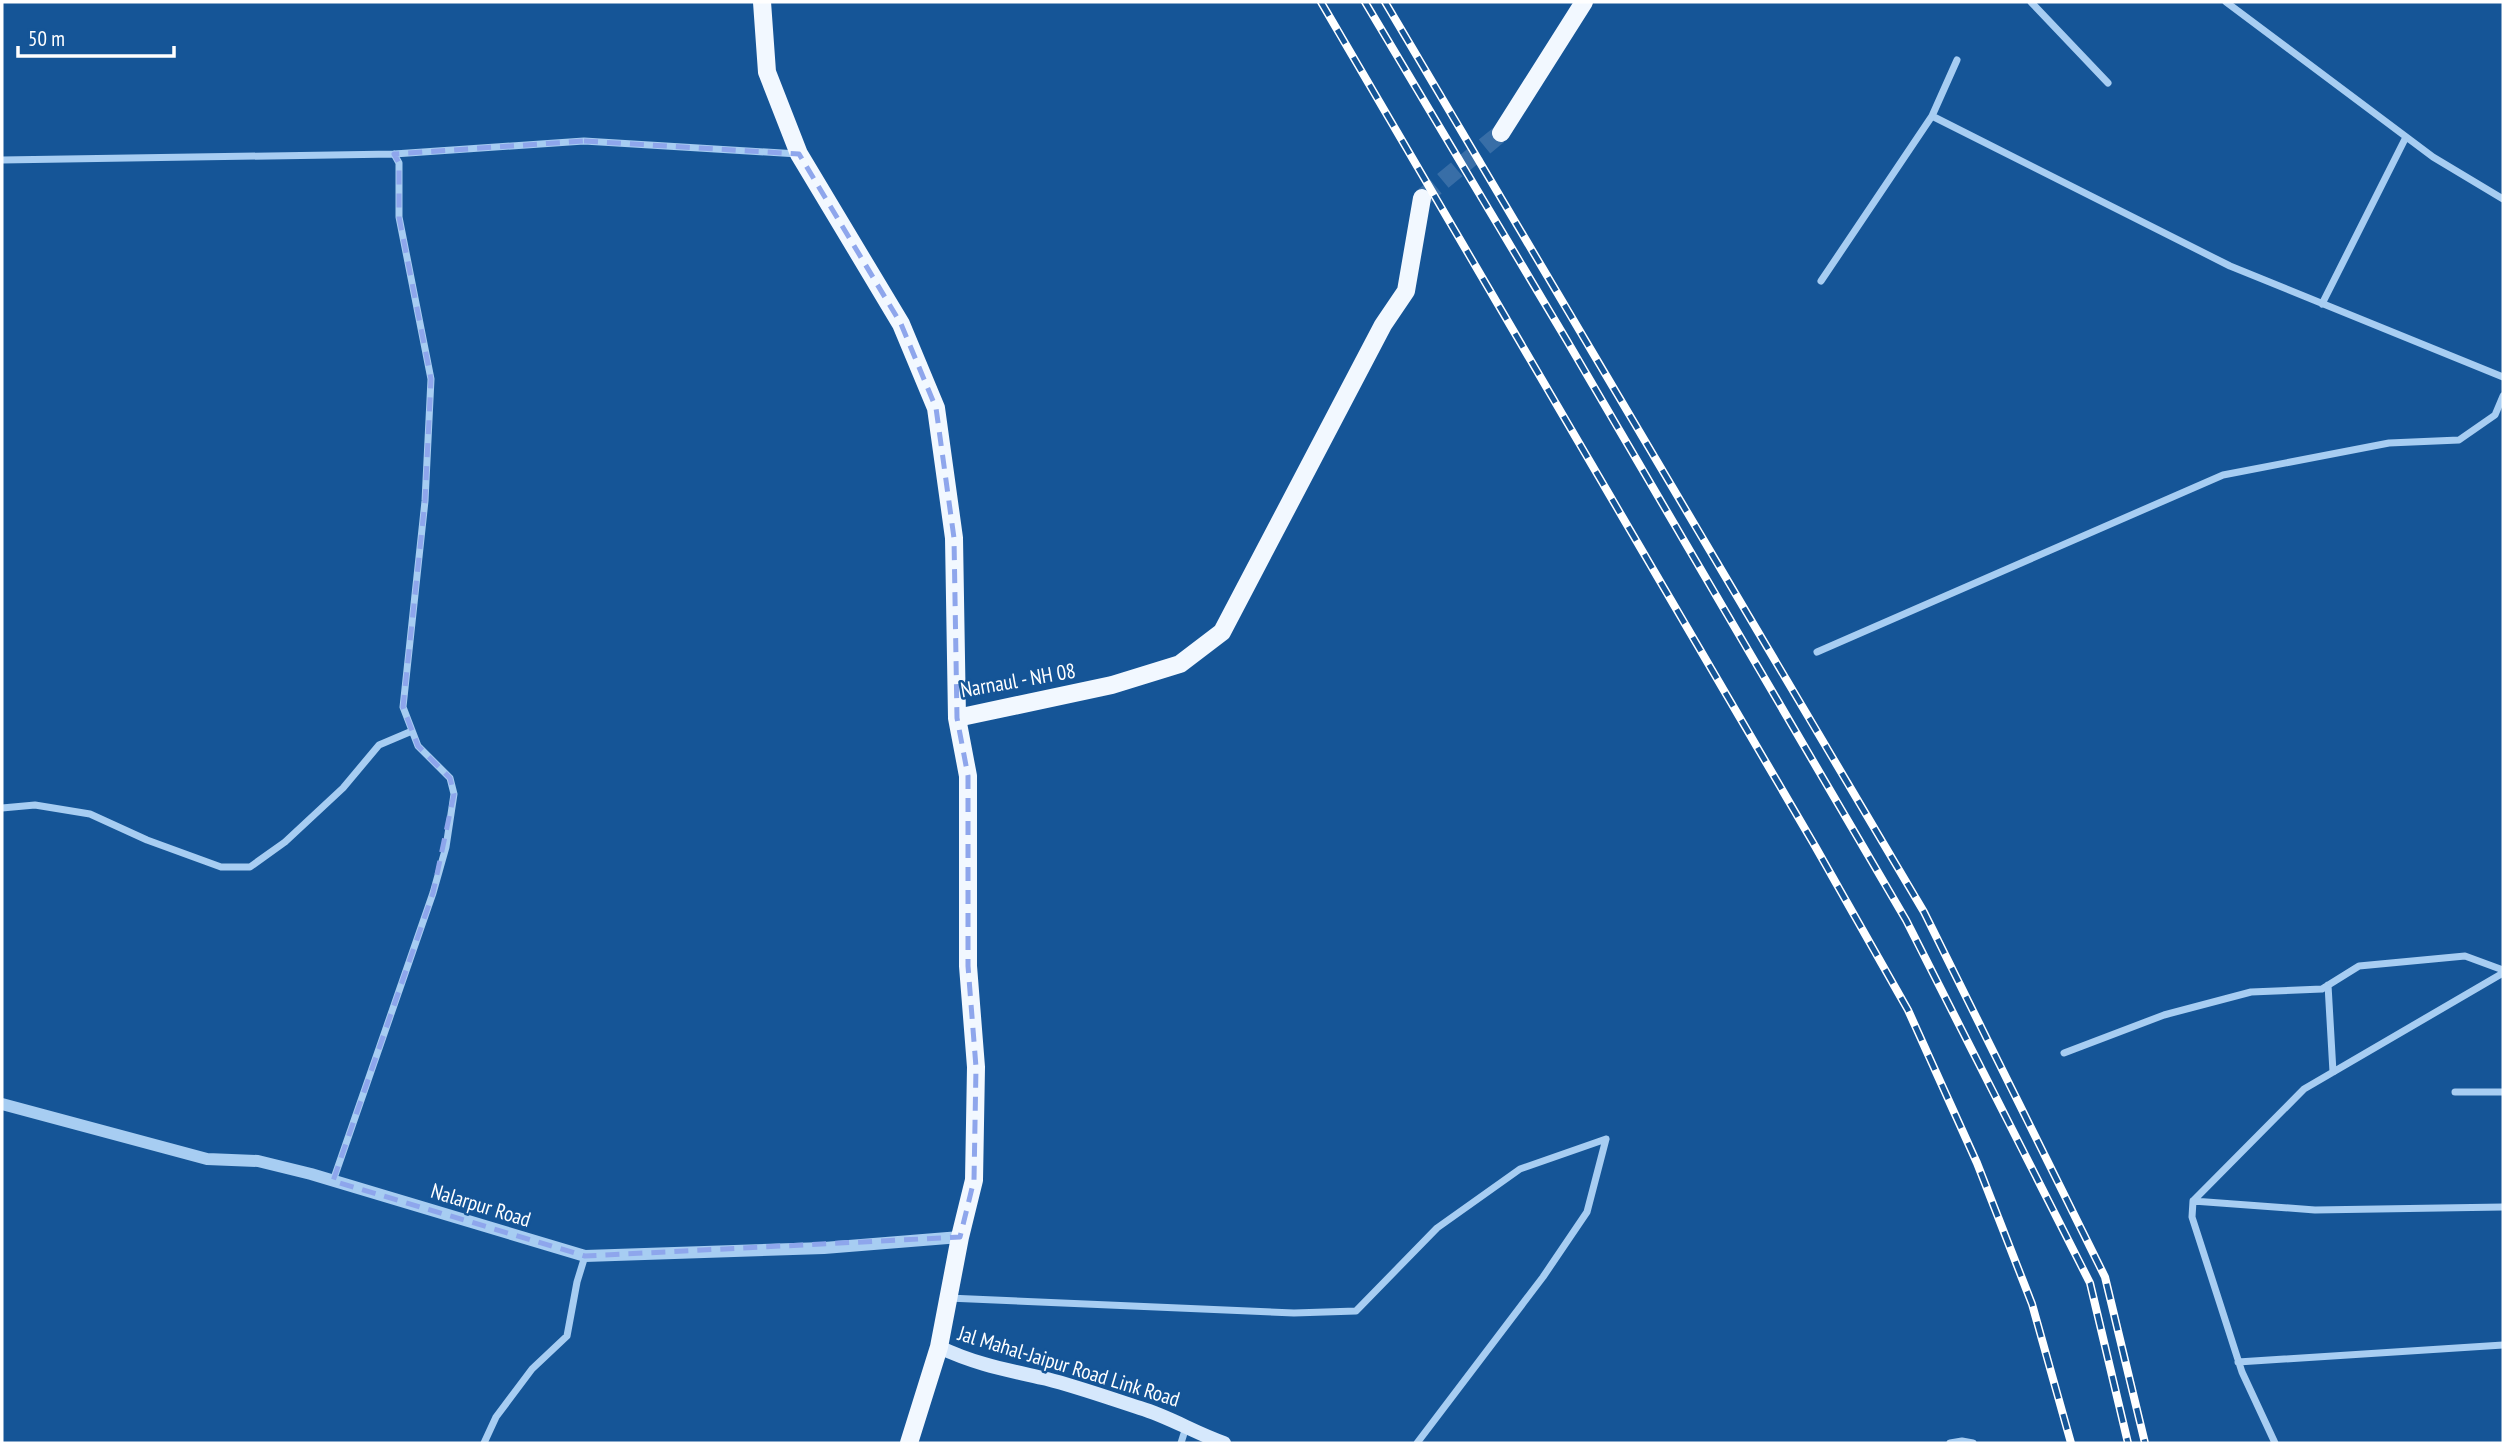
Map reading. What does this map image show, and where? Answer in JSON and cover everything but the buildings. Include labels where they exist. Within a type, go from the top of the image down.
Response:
[{"type":"main road","name":"Narnaul - NH 08","points":[[762,2],[767,72],[799,154],[901,324],[936,408],[954,538],[957,718],[1112,685],[1180,664],[1222,632],[1383,324],[1406,291],[1422,198]]},
{"type":"main road","points":[[1501,132],[1584,2]]},
{"type":"main road","points":[[909,1443],[939,1347],[974,1180],[976,1067],[968,966],[968,776],[957,718]]},
{"type":"main road","name":"Jal Mahal-Jaipur Road Link Road","points":[[939,1347],[979,1364],[1050,1380],[1142,1408],[1224,1443]]},
{"type":"street","points":[[2031,2],[2108,83]]},
{"type":"street","points":[[2226,2],[2433,157],[2503,198]]},
{"type":"street","points":[[1821,281],[1932,116],[1957,60]]},
{"type":"street","points":[[1932,116],[2230,266],[2503,377]]},
{"type":"street","points":[[2322,304],[2406,137]]},
{"type":"street","points":[[2,160],[394,154],[584,141],[799,154]]},
{"type":"street","points":[[333,1181],[433,893],[446,847],[454,794],[450,778],[418,746],[403,707],[425,501],[431,379],[399,217],[399,163],[394,154]]},
{"type":"street","points":[[1817,652],[2223,475],[2389,443],[2459,440],[2495,415],[2503,396]]},
{"type":"street","points":[[2,808],[35,805],[90,814],[147,840],[221,867],[250,867],[285,842],[343,788],[379,745],[412,731]]},
{"type":"street","points":[[2064,1053],[2176,1012],[2251,992],[2322,989],[2359,966],[2465,956],[2503,971]]},
{"type":"street","points":[[2275,1443],[2238,1362],[2192,1217],[2193,1201],[2304,1089],[2503,971]]},
{"type":"street","points":[[2328,985],[2333,1072]]},
{"type":"street","points":[[2455,1092],[2503,1092]]},
{"type":"street","name":"Nalarpur Road","points":[[2,1104],[207,1159],[258,1161],[585,1256],[824,1248],[960,1237]]},
{"type":"street","points":[[948,1298],[1294,1313],[1356,1311],[1437,1228],[1520,1168],[1606,1139],[1587,1212],[1543,1277],[1417,1443]]},
{"type":"street","points":[[2193,1201],[2315,1210],[2503,1207]]},
{"type":"street","points":[[484,1443],[496,1417],[532,1369],[567,1336],[585,1256]]},
{"type":"street","points":[[2238,1362],[2503,1345]]},
{"type":"street","points":[[1181,1443],[1187,1426]]},
{"type":"street","points":[[1950,1443],[1973,1443]]},
{"type":"highlighted area","points":[[584,141],[799,154],[901,324],[936,408],[954,538],[957,718],[968,776],[968,966],[976,1067],[974,1180],[960,1237],[585,1256],[333,1181],[433,893],[454,794],[450,778],[418,746],[403,707],[425,501],[431,379],[399,217],[399,163],[394,154]]},
{"type":"tunnel","points":[[1422,198],[1501,133]]},
{"type":"railway","points":[[1321,2],[1815,846],[1908,1010],[1977,1163],[2032,1304],[2071,1443]]},
{"type":"railway","points":[[1365,2],[1906,920],[2090,1283],[2128,1443]]},
{"type":"railway","points":[[1385,2],[1924,912],[2105,1277],[2145,1443]]}]
